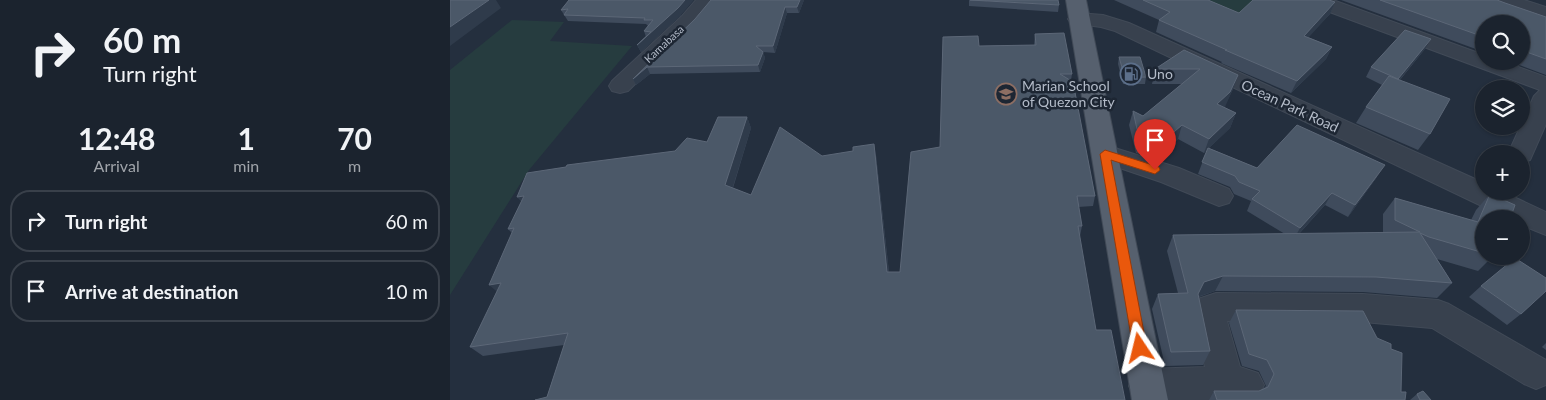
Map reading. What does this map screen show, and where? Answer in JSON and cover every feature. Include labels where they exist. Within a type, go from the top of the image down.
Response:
[{"type":"main road","points":[[1077,9],[1148,393]]},
{"type":"street","name":"Kamabasa","points":[[620,86],[676,34],[706,0]]},
{"type":"street","points":[[1315,0],[1546,85]]},
{"type":"street","points":[[1504,0],[1546,13]]},
{"type":"street","name":"Ocean Park Road","points":[[1077,9],[1122,27],[1475,185]]},
{"type":"street","points":[[1524,145],[1546,96]]},
{"type":"street","points":[[1105,154],[1170,175],[1219,196]]},
{"type":"street","name":"Ocean Park Road","points":[[1507,200],[1546,224]]},
{"type":"street","points":[[1148,393],[1235,384],[1222,360],[1209,316],[1209,309],[1216,307],[1363,308],[1438,314],[1536,373]]},
{"type":"green space","points":[[1202,0],[1259,0],[1232,22]]},
{"type":"green space","points":[[512,20],[564,22],[550,41],[632,46],[529,170],[450,295],[450,70]]},
{"type":"building","points":[[450,0],[489,0],[450,27]]},
{"type":"building","points":[[569,0],[685,0],[678,8],[637,45],[651,32],[644,31],[653,20],[644,20],[645,18],[564,15],[568,9],[561,10]]},
{"type":"building","points":[[711,0],[800,0],[797,7],[785,7],[773,46],[756,46],[763,52],[758,65],[647,67],[633,79],[695,19]]},
{"type":"building","points":[[970,0],[1058,0],[1059,5]]},
{"type":"building","points":[[1143,0],[1208,0],[1239,13],[1253,0],[1329,0],[1335,2],[1304,36],[1332,47],[1297,81],[1159,20],[1170,12]]},
{"type":"building","points":[[1380,0],[1497,0],[1546,17],[1546,59],[1530,53],[1530,15],[1475,15],[1475,34]]},
{"type":"building","points":[[1405,30],[1431,39],[1398,79],[1371,67]]},
{"type":"building","points":[[1064,33],[1072,74],[1060,74],[1073,82],[1095,196],[1077,196],[1082,226],[1078,226],[1096,330],[1111,330],[1125,400],[535,400],[547,397],[568,333],[470,347],[501,283],[489,285],[514,228],[508,229],[524,196],[517,197],[527,173],[566,167],[567,165],[675,151],[687,138],[707,142],[718,117],[747,117],[725,185],[751,195],[780,127],[822,156],[853,151],[853,147],[874,144],[887,272],[900,272],[911,152],[940,147],[943,37],[978,36],[979,46],[1036,45],[1035,34]]},
{"type":"building","points":[[1184,50],[1238,75],[1230,92],[1217,104],[1236,113],[1209,139],[1182,125],[1160,144],[1139,138],[1133,111],[1143,116],[1200,69],[1155,69]]},
{"type":"building","points":[[1119,57],[1140,57],[1146,77],[1125,78]]},
{"type":"building","points":[[1389,76],[1450,99],[1430,134],[1366,107]]},
{"type":"building","points":[[1297,125],[1385,165],[1355,205],[1332,193],[1300,228],[1252,199],[1260,191],[1239,182],[1235,176],[1202,162],[1208,148],[1257,168]]},
{"type":"building","points":[[1395,198],[1475,221],[1475,250],[1420,233],[1452,283],[1376,277],[1223,276],[1204,282],[1198,294],[1210,351],[1171,352],[1158,294],[1188,293],[1173,235],[1420,232],[1395,220]]},
{"type":"building","points":[[1487,200],[1504,200],[1515,205],[1513,210],[1483,210]]},
{"type":"building","points":[[1506,265],[1526,265],[1546,278],[1546,291],[1521,314],[1481,286]]},
{"type":"building","points":[[1236,310],[1363,311],[1377,338],[1391,344],[1391,349],[1402,353],[1401,392],[1406,392],[1405,400],[1217,400],[1214,391],[1259,391],[1268,387],[1274,374],[1267,360],[1249,354]]},
{"type":"building","points":[[1423,391],[1431,400],[1420,400],[1417,394]]},
{"type":"place","name":"Uno","points":[[1131,74]]},
{"type":"place","name":"Marian School of Quezon City","points":[[1006,94]]},
{"type":"route","points":[[1140,348],[1105,154],[1155,170]]}]
